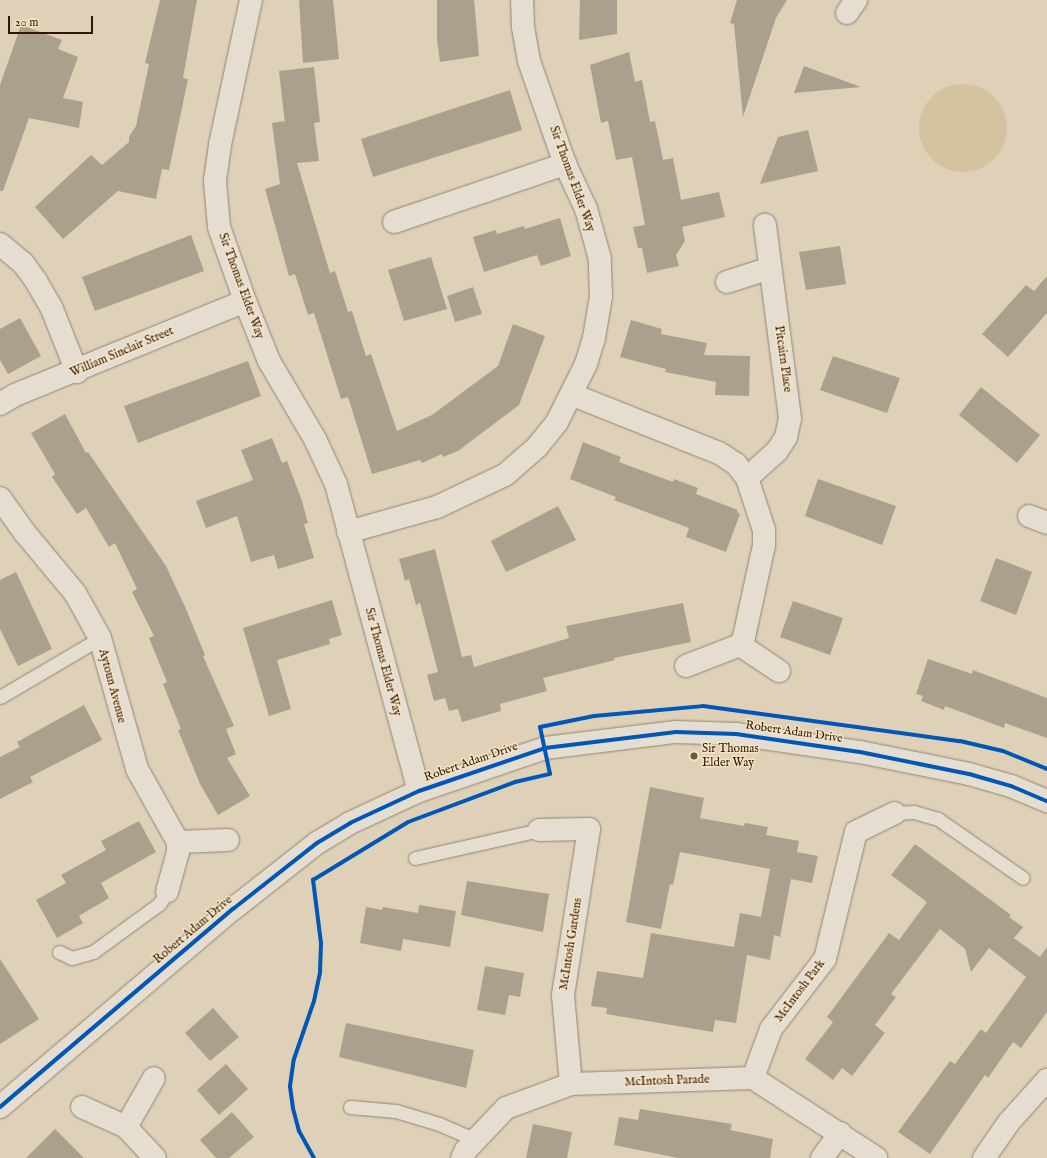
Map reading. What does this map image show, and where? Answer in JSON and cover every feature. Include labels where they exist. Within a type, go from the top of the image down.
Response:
[{"type":"street","name":"Sir Thomas Elder Way","points":[[250,0],[220,145],[215,181],[219,227],[245,301],[269,361],[315,439],[336,484],[419,791]]},
{"type":"street","name":"Sir Thomas Elder Way","points":[[348,532],[437,507],[505,475],[537,447],[557,422],[573,395],[594,338],[601,296],[600,259],[586,209],[565,164],[529,61],[523,27],[522,0]]},
{"type":"street","points":[[394,222],[565,164]]},
{"type":"street","name":"Pitcairn Place","points":[[748,478],[777,451],[786,437],[790,418],[765,225]]},
{"type":"street","points":[[0,244],[23,263],[36,281],[52,309],[77,372]]},
{"type":"street","points":[[727,282],[770,268]]},
{"type":"street","name":"William Sinclair Street","points":[[0,404],[15,395],[77,372],[245,301]]},
{"type":"street","points":[[573,395],[719,453],[736,464],[748,478],[760,512],[764,530],[764,545],[751,610],[740,645]]},
{"type":"street","name":"Aytoun Avenue","points":[[0,498],[25,533],[75,593],[100,638],[137,769],[178,842]]},
{"type":"street","points":[[686,666],[740,645]]},
{"type":"street","points":[[740,645],[779,671]]},
{"type":"street","name":"Robert Adam Drive","points":[[0,1107],[233,909],[317,843],[350,823],[419,791],[545,748],[676,732],[736,734],[860,752],[969,774],[1011,786],[1047,801]]},
{"type":"street","name":"McIntosh Park","points":[[753,1078],[771,1029],[825,959],[856,832],[895,813]]},
{"type":"street","name":"McIntosh Gardens","points":[[539,830],[589,829],[563,995],[572,1084]]},
{"type":"street","points":[[168,892],[178,852],[178,842],[228,840]]},
{"type":"street","points":[[126,1127],[154,1078]]},
{"type":"street","points":[[753,1078],[840,1133],[876,1158]]},
{"type":"street","name":"McIntosh Parade","points":[[462,1158],[476,1140],[506,1108],[572,1084],[753,1078]]},
{"type":"street","points":[[984,1158],[1009,1122],[1047,1080]]},
{"type":"street","points":[[82,1107],[126,1127],[155,1158]]},
{"type":"street","points":[[822,1158],[840,1133]]},
{"type":"lane","points":[[0,697],[100,638]]},
{"type":"lane","points":[[895,813],[914,812],[938,819],[1023,878]]},
{"type":"lane","points":[[415,858],[539,830]]},
{"type":"lane","points":[[59,952],[72,958],[93,952],[159,904],[168,892]]},
{"type":"lane","points":[[350,1108],[396,1111],[439,1124],[476,1140]]},
{"type":"shaded area","points":[[963,84],[980,87],[994,97],[1004,111],[1007,128],[1004,145],[994,159],[980,169],[963,172],[946,169],[932,159],[922,145],[919,128],[922,111],[932,97],[946,87]]},
{"type":"building","points":[[160,0],[197,0],[183,78],[188,79],[169,170],[162,169],[156,199],[118,191],[63,239],[35,207],[91,155],[102,165],[129,142],[129,137],[136,126],[149,64],[145,63]]},
{"type":"building","points":[[299,0],[333,0],[339,59],[303,63]]},
{"type":"building","points":[[437,0],[474,0],[479,56],[440,62],[437,39]]},
{"type":"building","points":[[580,0],[617,0],[617,34],[579,40]]},
{"type":"building","points":[[737,0],[787,0],[776,18],[743,117],[734,24],[730,23]]},
{"type":"building","points":[[21,25],[62,40],[58,49],[78,57],[63,98],[83,102],[79,128],[29,118],[3,191],[0,191],[0,85]]},
{"type":"building","points":[[629,52],[635,82],[642,80],[650,122],[655,121],[663,160],[673,158],[681,200],[719,192],[725,217],[682,227],[685,241],[676,255],[679,266],[647,273],[642,248],[638,248],[633,227],[645,225],[632,157],[616,160],[608,121],[601,123],[590,65]]},
{"type":"building","points":[[804,66],[861,87],[794,93]]},
{"type":"building","points":[[314,67],[320,122],[314,123],[319,161],[297,163],[330,273],[335,271],[348,312],[352,311],[366,356],[371,354],[397,431],[432,415],[498,366],[513,324],[545,336],[519,405],[458,451],[443,457],[442,454],[422,463],[420,460],[372,474],[348,397],[341,399],[314,313],[308,315],[295,274],[289,276],[265,189],[280,184],[272,123],[284,121],[285,124],[279,71]]},
{"type":"building","points":[[510,90],[522,130],[373,177],[361,139]]},
{"type":"building","points":[[808,130],[818,171],[760,184],[778,137]]},
{"type":"building","points":[[560,218],[571,256],[541,266],[537,255],[484,272],[473,237],[496,230],[497,234],[524,226],[525,229]]},
{"type":"building","points":[[191,235],[204,271],[95,311],[82,277]]},
{"type":"building","points":[[840,246],[846,284],[806,290],[799,252]]},
{"type":"building","points":[[431,257],[447,309],[404,321],[388,270]]},
{"type":"building","points":[[1047,276],[1047,313],[1008,357],[982,334],[1026,285],[1034,291]]},
{"type":"building","points":[[473,287],[482,314],[455,322],[447,296]]},
{"type":"building","points":[[20,318],[41,356],[8,374],[0,360],[0,329]]},
{"type":"building","points":[[631,320],[662,329],[661,334],[707,343],[704,355],[750,356],[749,396],[715,395],[716,382],[665,372],[666,369],[620,357]]},
{"type":"building","points":[[833,356],[900,378],[887,413],[820,390]]},
{"type":"building","points":[[248,361],[261,396],[138,443],[124,406]]},
{"type":"building","points":[[981,387],[1040,435],[1017,463],[959,415]]},
{"type":"building","points":[[65,414],[86,453],[88,452],[166,566],[186,609],[205,655],[203,656],[234,726],[226,729],[236,754],[227,758],[250,796],[218,815],[200,784],[178,730],[181,729],[163,684],[167,682],[149,638],[154,636],[132,592],[137,589],[115,543],[109,547],[86,508],[77,514],[52,477],[55,474],[31,433]]},
{"type":"building","points":[[272,438],[282,463],[287,461],[302,501],[308,523],[304,524],[314,558],[278,569],[274,555],[251,562],[237,516],[206,528],[196,501],[253,480],[241,450]]},
{"type":"building","points":[[583,442],[621,457],[619,462],[673,482],[674,479],[698,488],[696,494],[738,510],[737,512],[740,514],[726,552],[686,537],[689,528],[614,500],[616,497],[570,479]]},
{"type":"building","points":[[818,479],[896,506],[882,545],[805,516]]},
{"type":"building","points":[[558,506],[576,540],[506,572],[491,541]]},
{"type":"building","points":[[435,549],[462,657],[471,655],[474,667],[569,638],[566,626],[683,603],[691,642],[614,658],[615,660],[543,678],[547,691],[500,704],[501,711],[462,722],[458,709],[449,711],[445,698],[434,701],[427,675],[438,672],[420,603],[416,605],[409,579],[405,581],[399,559]]},
{"type":"building","points":[[996,558],[1032,572],[1016,615],[980,601]]},
{"type":"building","points":[[16,572],[52,649],[18,666],[0,629],[0,580]]},
{"type":"building","points":[[332,600],[342,635],[329,639],[330,644],[277,660],[291,709],[269,716],[243,628]]},
{"type":"building","points":[[793,601],[843,618],[830,655],[780,637]]},
{"type":"building","points":[[928,659],[972,674],[973,670],[1047,698],[1047,738],[1005,723],[1004,728],[945,706],[944,710],[921,701],[923,696],[916,694]]},
{"type":"building","points":[[84,705],[102,740],[30,777],[33,782],[0,799],[0,757],[20,747],[17,742]]},
{"type":"building","points":[[650,787],[704,798],[700,818],[744,826],[745,823],[768,827],[766,835],[799,841],[797,852],[818,856],[812,883],[791,879],[780,937],[774,935],[770,960],[747,955],[736,1023],[715,1020],[713,1032],[606,1014],[607,1008],[591,1006],[597,971],[643,978],[651,933],[734,947],[740,913],[761,917],[770,869],[680,852],[673,885],[670,884],[661,929],[626,922]]},
{"type":"building","points":[[139,821],[156,852],[101,883],[109,898],[79,916],[83,923],[57,938],[36,900],[66,883],[61,875],[106,850],[101,841]]},
{"type":"building","points":[[915,844],[1011,915],[1009,917],[1023,927],[1014,938],[1040,957],[1047,947],[1047,1012],[1021,1048],[1013,1042],[988,1078],[985,1075],[930,1154],[898,1132],[950,1061],[955,1064],[981,1029],[986,1033],[1026,977],[989,948],[971,972],[965,949],[940,929],[891,994],[896,997],[875,1025],[885,1033],[852,1076],[842,1068],[833,1080],[805,1059],[833,1022],[827,1017],[889,933],[899,940],[927,902],[891,875]]},
{"type":"building","points":[[467,881],[549,894],[543,932],[461,915]]},
{"type":"building","points":[[419,905],[456,911],[450,947],[403,939],[401,951],[360,943],[366,907],[382,910],[383,907],[418,913]]},
{"type":"building","points":[[0,959],[39,1019],[0,1044]]},
{"type":"building","points":[[485,966],[524,973],[520,997],[509,995],[505,1015],[477,1010]]},
{"type":"building","points":[[213,1008],[239,1037],[210,1061],[185,1033]]},
{"type":"building","points":[[346,1023],[474,1050],[466,1088],[339,1057]]},
{"type":"building","points":[[226,1064],[248,1089],[219,1115],[197,1090]]},
{"type":"building","points":[[640,1109],[732,1124],[730,1130],[773,1139],[770,1158],[678,1158],[614,1145],[619,1117],[638,1120]]},
{"type":"building","points":[[232,1112],[254,1137],[229,1158],[216,1158],[200,1140]]},
{"type":"building","points":[[533,1124],[572,1132],[567,1158],[526,1158]]},
{"type":"building","points":[[55,1129],[84,1158],[26,1158]]},
{"type":"cycle path","points":[[314,1158],[299,1131],[293,1108],[290,1086],[294,1059],[314,1001],[320,972],[321,943],[313,880],[408,822],[515,782],[550,774],[540,727],[594,716],[703,706],[960,741],[1003,751],[1047,769]]},
{"type":"cycle path","points":[[0,1107],[233,909],[317,843],[350,823],[419,791],[545,748],[676,732],[736,734],[860,752],[969,774],[1011,786],[1047,801]]},
{"type":"place","name":"Sir Thomas Elder Way","points":[[694,756]]}]
